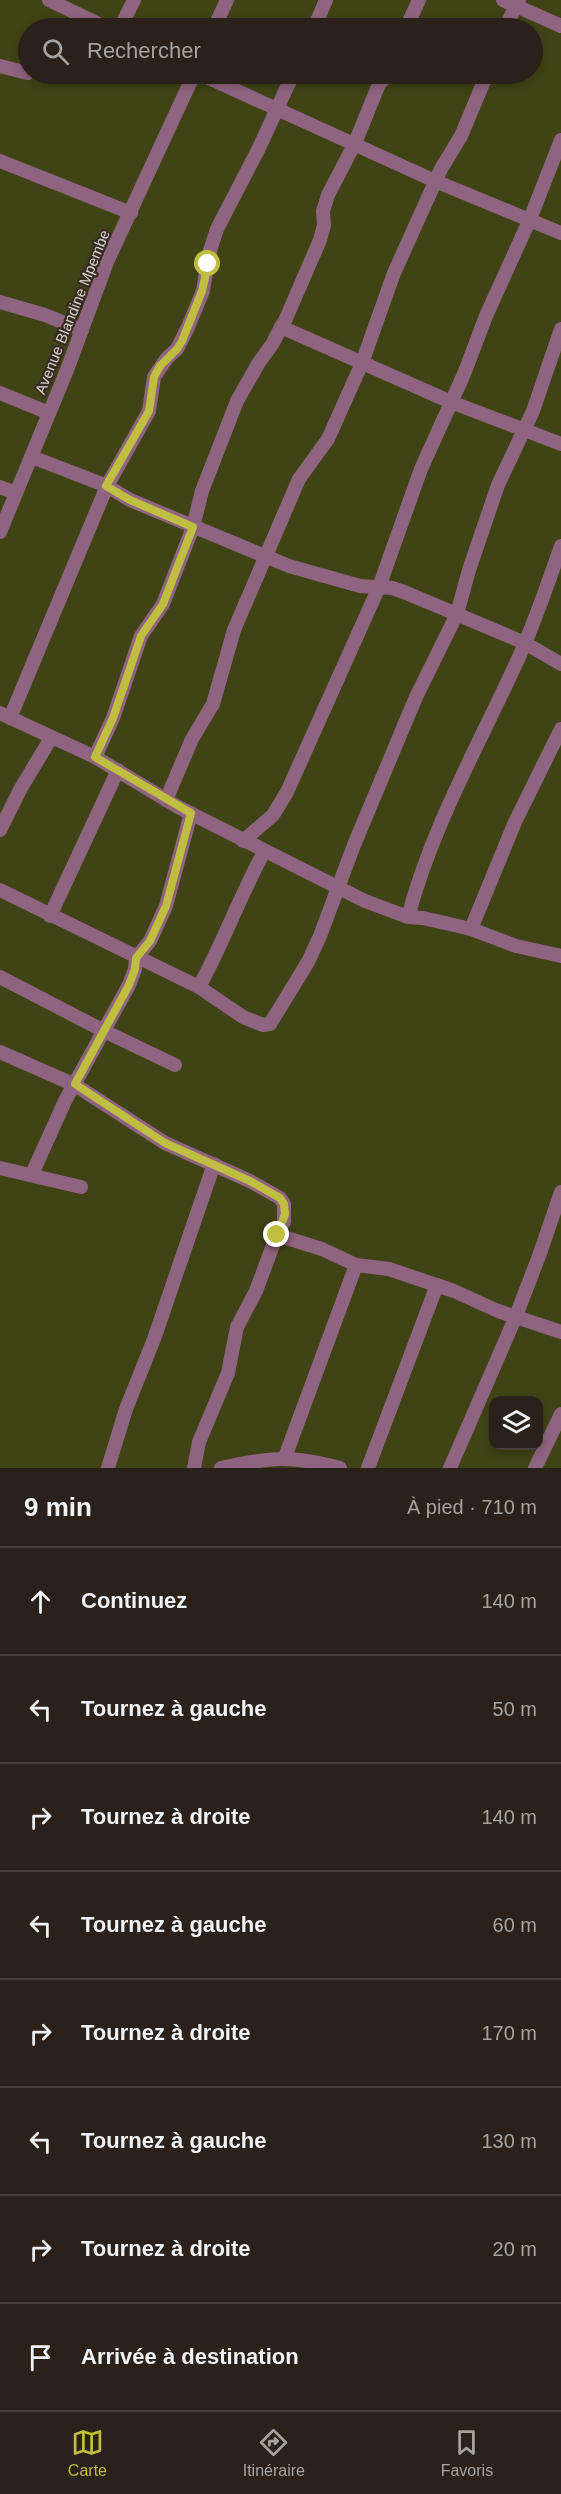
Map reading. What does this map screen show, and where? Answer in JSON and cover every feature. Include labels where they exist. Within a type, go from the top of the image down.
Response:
[{"type":"street","points":[[49,0],[86,18]]},
{"type":"street","points":[[125,18],[134,0]]},
{"type":"street","points":[[218,18],[226,0]]},
{"type":"street","points":[[318,18],[326,0]]},
{"type":"street","points":[[411,18],[419,0]]},
{"type":"street","points":[[508,18],[512,2],[561,26]]},
{"type":"street","points":[[0,66],[18,70]]},
{"type":"street","name":"Avenue Blandine Mpembe","points":[[0,532],[32,457],[107,261],[189,84]]},
{"type":"street","points":[[222,84],[435,181],[561,233]]},
{"type":"street","points":[[288,84],[260,148],[222,218],[212,242],[202,291],[182,341],[160,366],[154,377],[149,411],[106,486],[5,715],[95,757],[166,800],[339,889],[408,917],[423,918],[471,929],[516,946],[560,953]]},
{"type":"street","points":[[95,757],[113,718],[141,636],[163,604],[193,527],[202,491],[237,401],[284,323],[320,240],[324,225],[323,211],[328,195],[355,143],[379,84]]},
{"type":"street","points":[[166,800],[192,739],[213,704],[234,630],[299,480],[328,439],[362,363],[385,293],[435,181],[461,136],[483,84]]},
{"type":"street","points":[[243,841],[266,822],[280,806],[379,587],[421,469],[530,219],[561,140]]},
{"type":"street","points":[[0,161],[131,213]]},
{"type":"street","points":[[0,302],[45,315],[82,330]]},
{"type":"street","points":[[281,327],[451,402],[561,444]]},
{"type":"street","points":[[0,890],[199,987],[243,1017],[263,1025],[270,1024],[308,962],[416,697],[458,614],[460,598],[486,517],[538,399],[552,349],[561,329]]},
{"type":"street","points":[[0,393],[48,413]]},
{"type":"street","points":[[32,457],[106,486],[130,500],[266,557],[351,584],[392,588],[525,643],[561,664]]},
{"type":"street","points":[[0,487],[16,493]]},
{"type":"street","points":[[408,917],[416,887],[452,798],[525,643],[561,546]]},
{"type":"street","points":[[471,929],[515,822],[561,729]]},
{"type":"street","points":[[0,830],[21,788],[51,738]]},
{"type":"street","points":[[50,916],[118,770]]},
{"type":"street","points":[[32,1174],[46,1140],[135,969],[136,958],[150,941],[166,906],[191,813]]},
{"type":"street","points":[[199,987],[218,952],[242,893],[264,852]]},
{"type":"street","points":[[0,977],[175,1065]]},
{"type":"street","points":[[0,1052],[75,1084],[165,1143],[257,1185],[282,1201],[285,1214],[256,1291],[237,1327],[228,1372],[199,1442],[194,1468]]},
{"type":"street","points":[[108,1468],[126,1409],[154,1339],[214,1164]]},
{"type":"street","points":[[0,1168],[81,1187]]},
{"type":"street","points":[[450,1468],[516,1316],[561,1191]]},
{"type":"street","points":[[277,1235],[333,1253],[356,1265],[388,1269],[498,1311],[561,1332]]},
{"type":"street","points":[[285,1457],[356,1265]]},
{"type":"street","points":[[368,1468],[437,1286]]},
{"type":"street","points":[[535,1468],[561,1414]]},
{"type":"street","points":[[221,1468],[285,1457],[340,1468]]},
{"type":"green space","points":[[0,0],[561,0],[561,1468],[0,1468]]},
{"type":"route","points":[[208,264],[202,291],[182,341],[160,366],[154,377],[149,411],[106,486],[130,500],[193,527],[163,604],[141,636],[113,718],[95,757],[191,813],[166,906],[150,941],[136,958],[129,985],[75,1084],[165,1143],[250,1181],[280,1198],[284,1204],[285,1214],[284,1222],[277,1235]]}]
